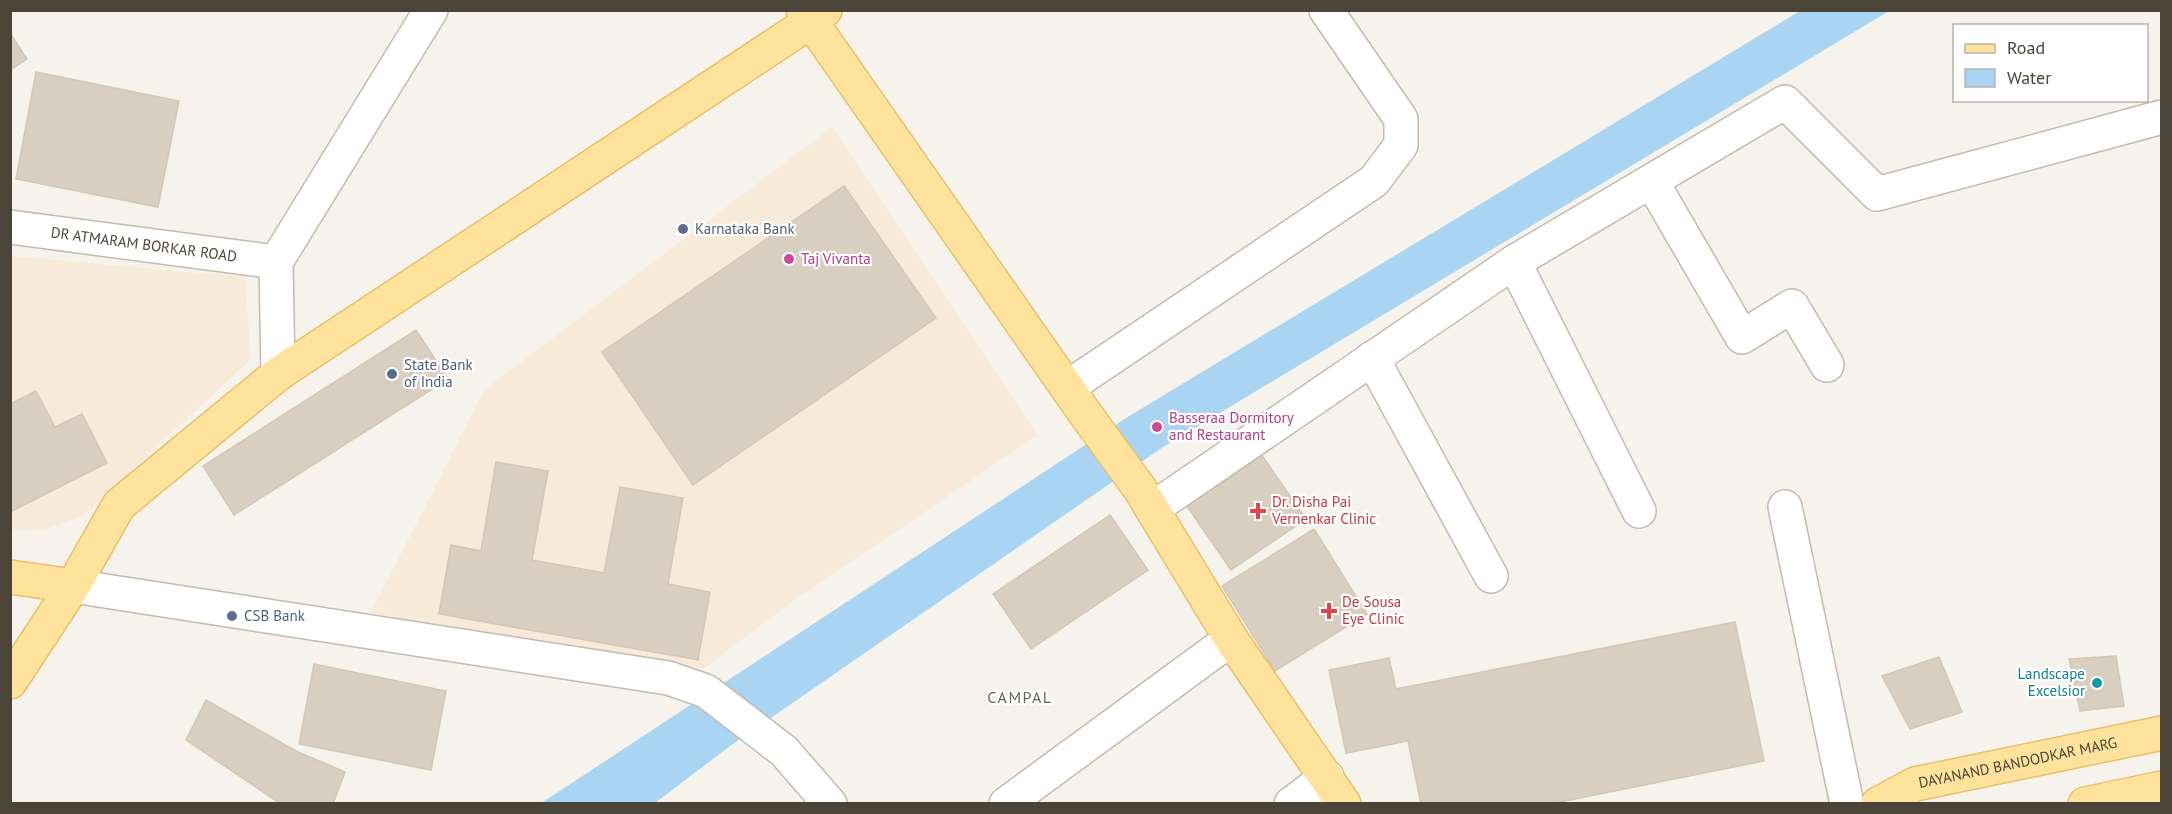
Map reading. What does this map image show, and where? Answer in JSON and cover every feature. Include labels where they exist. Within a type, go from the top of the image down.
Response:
[{"type":"main road","points":[[10,682],[73,586],[119,505],[278,374],[813,14],[1146,499],[1231,639],[1335,790]]},
{"type":"main road","points":[[10,577],[73,586]]},
{"type":"main road","name":"DAYANAND BANDODKAR MARG","points":[[1878,804],[1915,784],[2162,733]]},
{"type":"main road","points":[[2085,804],[2162,788]]},
{"type":"street","points":[[278,374],[276,262],[431,10]]},
{"type":"street","points":[[1076,400],[1374,181],[1401,146],[1401,119],[1326,10]]},
{"type":"street","points":[[1146,499],[1372,358],[1514,262],[1785,102],[1877,194],[2162,117]]},
{"type":"street","points":[[1652,182],[1742,337],[1792,306],[1827,365]]},
{"type":"street","name":"DR ATMARAM BORKAR ROAD","points":[[10,227],[276,262]]},
{"type":"street","points":[[1514,262],[1639,511]]},
{"type":"street","points":[[1372,358],[1491,576]]},
{"type":"street","points":[[1785,507],[1847,804]]},
{"type":"street","points":[[73,586],[668,678],[706,692],[784,751],[830,804]]},
{"type":"street","points":[[1006,804],[1231,639]]},
{"type":"street","points":[[1291,804],[1335,790]]},
{"type":"shaded area","name":"Taj Vivanta","points":[[832,127],[1038,435],[792,602],[703,669],[371,613],[484,390]]},
{"type":"shaded area","points":[[11,256],[245,277],[251,359],[83,516],[44,530],[11,529]]},
{"type":"water","points":[[1800,11],[1889,11],[1163,447],[730,746],[655,803],[540,804],[1126,418]]},
{"type":"building","points":[[10,33],[27,59],[10,70]]},
{"type":"building","points":[[36,72],[179,101],[158,207],[16,179]]},
{"type":"building","points":[[844,186],[936,318],[693,485],[602,352]]},
{"type":"building","points":[[416,330],[448,379],[234,515],[203,466]]},
{"type":"building","points":[[36,391],[55,427],[82,414],[107,463],[10,512],[10,404]]},
{"type":"building","points":[[1261,454],[1306,519],[1231,570],[1186,505]]},
{"type":"building","points":[[496,462],[548,471],[532,560],[604,573],[620,487],[683,498],[668,584],[710,592],[698,660],[439,614],[451,545],[481,551]]},
{"type":"building","points":[[1110,515],[1148,570],[1031,649],[993,594]]},
{"type":"building","points":[[1314,529],[1367,614],[1275,671],[1222,586]]},
{"type":"building","points":[[1735,622],[1764,761],[1550,804],[1421,804],[1408,741],[1346,753],[1329,670],[1389,658],[1396,689]]},
{"type":"building","name":"Landscape Excelsior","points":[[2116,656],[2124,706],[2080,711],[2069,659]]},
{"type":"building","points":[[1939,657],[1962,712],[1910,729],[1882,676]]},
{"type":"building","points":[[314,664],[446,691],[431,770],[299,744]]},
{"type":"building","points":[[206,700],[296,751],[345,772],[333,804],[281,804],[186,740]]},
{"type":"place","name":"Karnataka Bank","points":[[683,229]]},
{"type":"place","name":"Taj Vivanta","points":[[789,259]]},
{"type":"place","name":"State Bank of India","points":[[392,374]]},
{"type":"place","name":"Basseraa Dormitory and Restaurant","points":[[1157,427]]},
{"type":"place","name":"Dr. Disha Pai Vernenkar Clinic","points":[[1258,511]]},
{"type":"place","name":"De Sousa Eye Clinic","points":[[1329,611]]},
{"type":"place","name":"CSB Bank","points":[[232,616]]},
{"type":"place","name":"Landscape Excelsior","points":[[2097,683]]},
{"type":"district","name":"CAMPAL","points":[[1020,697]]}]
